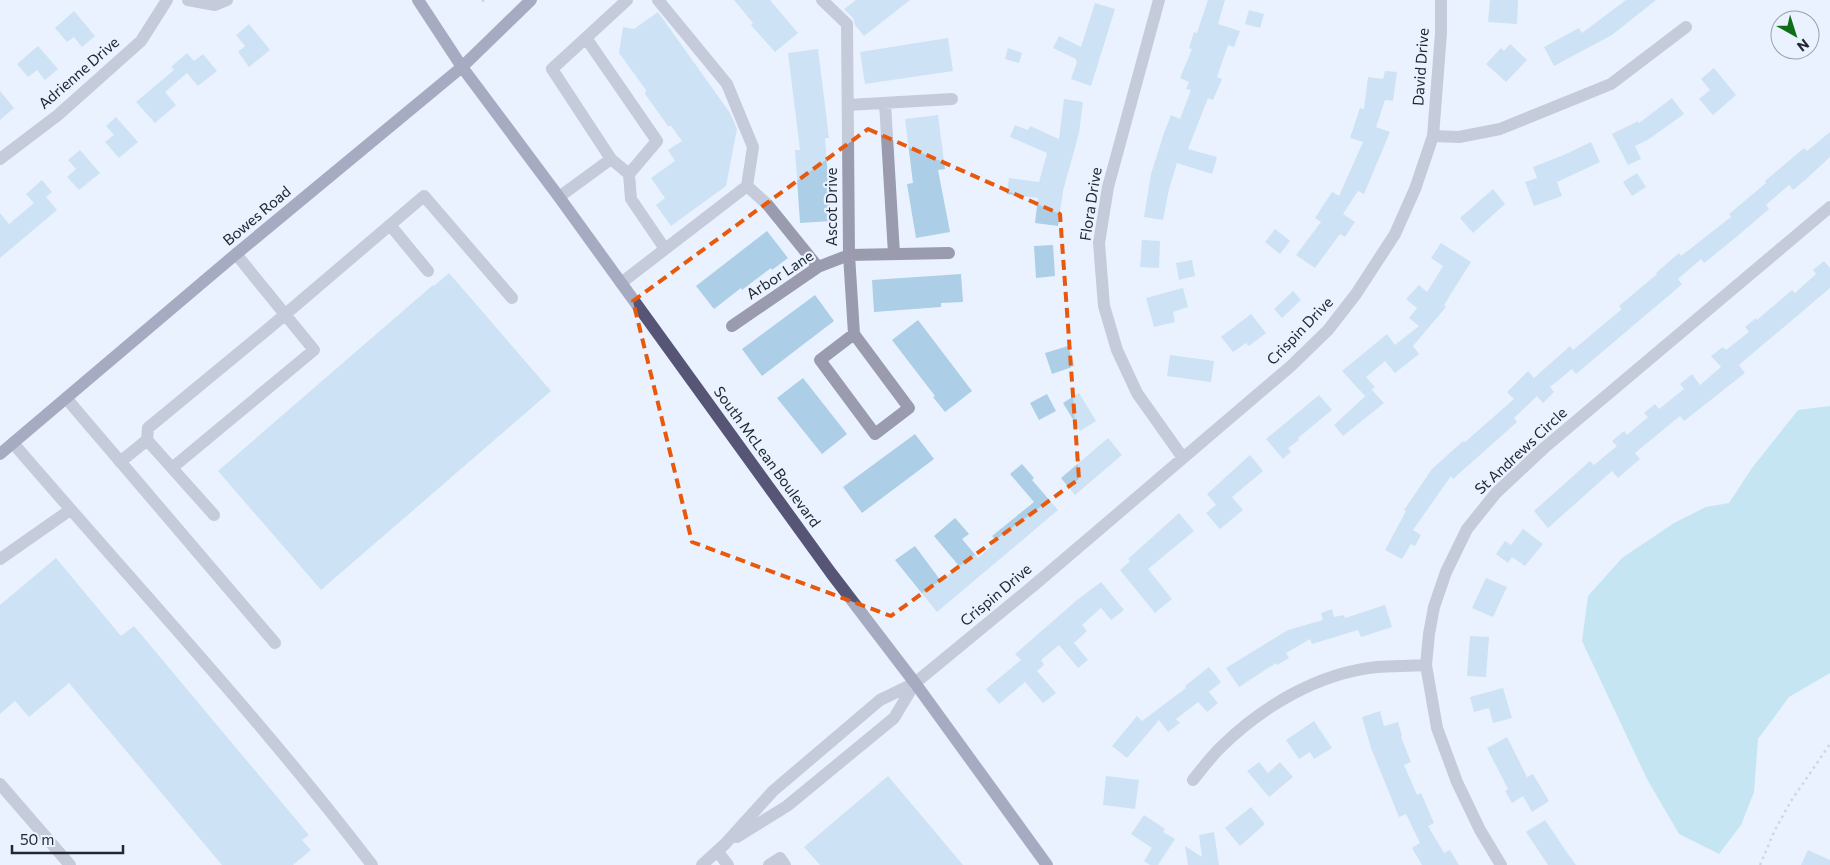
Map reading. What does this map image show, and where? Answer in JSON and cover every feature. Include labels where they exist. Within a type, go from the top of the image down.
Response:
[{"type":"main road","name":"South McLean Boulevard","points":[[418,0],[462,67],[559,196],[826,566],[1047,865]]},
{"type":"main road","name":"Bowes Road","points":[[0,454],[236,254],[462,67],[531,0]]},
{"type":"street","name":"Adrienne Drive","points":[[0,159],[58,115],[141,41],[167,0]]},
{"type":"street","points":[[188,0],[215,5],[226,0]]},
{"type":"street","points":[[627,0],[552,69],[612,159],[629,174],[631,199],[665,249]]},
{"type":"street","points":[[622,283],[747,186],[753,147],[727,84],[658,0]]},
{"type":"street","name":"Flora Drive","points":[[1159,0],[1108,187],[1099,243],[1104,306],[1117,350],[1137,393],[1183,458]]},
{"type":"street","name":"David Drive","points":[[1432,136],[1441,33],[1441,0]]},
{"type":"street","name":"Ascot Drive","points":[[824,1],[848,24],[849,255],[854,334]]},
{"type":"street","points":[[1432,136],[1459,137],[1500,129],[1611,84],[1686,27]]},
{"type":"street","points":[[586,38],[657,142],[629,174]]},
{"type":"street","points":[[848,105],[952,99]]},
{"type":"street","points":[[885,103],[894,254]]},
{"type":"street","name":"Crispin Drive","points":[[702,865],[721,848],[780,785],[880,700],[915,684],[1291,366],[1328,330],[1356,294],[1395,234],[1415,189],[1432,136]]},
{"type":"street","points":[[559,196],[612,159]]},
{"type":"street","points":[[747,186],[767,204],[818,267]]},
{"type":"street","points":[[214,515],[148,440],[148,428],[424,196],[512,298]]},
{"type":"street","name":"St Andrews Circle","points":[[1500,865],[1480,830],[1457,782],[1437,728],[1426,665],[1434,607],[1446,572],[1467,529],[1496,493],[1544,448],[1830,207]]},
{"type":"street","points":[[390,225],[428,271]]},
{"type":"street","name":"Arbor Lane","points":[[732,326],[818,267],[849,255],[949,253]]},
{"type":"street","points":[[172,468],[314,350],[236,254]]},
{"type":"street","points":[[854,334],[909,408],[875,434],[820,360],[854,334]]},
{"type":"street","points":[[66,398],[275,643]]},
{"type":"street","points":[[120,462],[148,440]]},
{"type":"street","points":[[13,443],[314,790],[372,865]]},
{"type":"street","points":[[0,560],[70,510]]},
{"type":"street","points":[[1192,780],[1218,749],[1244,726],[1265,710],[1294,694],[1317,683],[1376,667],[1426,665]]},
{"type":"street","name":"Crispin Drive","points":[[721,848],[788,806],[894,718],[915,684]]},
{"type":"street","points":[[0,784],[70,865]]},
{"type":"street","points":[[721,848],[728,865]]},
{"type":"street","points":[[769,865],[780,858],[785,865]]},
{"type":"path","points":[[1760,865],[1775,830],[1791,801],[1830,744]]},
{"type":"highlighted area","points":[[868,129],[1060,214],[1079,479],[891,616],[692,542],[633,301]]},
{"type":"water","points":[[1830,406],[1830,673],[1789,697],[1758,739],[1754,792],[1741,825],[1719,854],[1679,834],[1647,779],[1582,641],[1588,596],[1622,558],[1674,523],[1706,507],[1729,503],[1752,468],[1798,410]]},
{"type":"building","points":[[734,0],[770,0],[798,33],[775,52],[751,25],[753,23]]},
{"type":"building","points":[[856,0],[910,0],[864,36],[855,25],[853,18],[844,9]]},
{"type":"building","points":[[1208,0],[1225,0],[1218,24],[1240,31],[1234,47],[1228,45],[1217,77],[1222,79],[1213,100],[1208,98],[1188,149],[1217,157],[1212,174],[1177,163],[1169,189],[1163,220],[1144,217],[1151,174],[1164,133],[1171,115],[1180,119],[1191,90],[1186,89],[1189,82],[1180,78],[1192,49],[1189,48],[1194,32],[1197,33]]},
{"type":"building","points":[[1490,0],[1518,0],[1517,24],[1488,22]]},
{"type":"building","points":[[1626,0],[1656,0],[1612,35],[1554,66],[1544,47],[1579,28],[1582,33]]},
{"type":"building","points":[[1095,3],[1115,9],[1091,86],[1071,79],[1077,62],[1076,59],[1053,48],[1059,36],[1081,47]]},
{"type":"building","points":[[1249,10],[1264,14],[1260,28],[1245,24]]},
{"type":"building","points":[[74,11],[95,36],[82,47],[74,37],[67,42],[55,28]]},
{"type":"building","points":[[658,12],[730,113],[737,129],[726,186],[671,226],[656,205],[665,198],[651,178],[675,161],[668,150],[682,141],[671,126],[668,126],[645,94],[646,90],[619,53],[623,27],[634,29]]},
{"type":"building","points":[[249,24],[270,50],[249,67],[238,52],[245,46],[236,35]]},
{"type":"building","points":[[948,38],[953,71],[865,84],[860,52]]},
{"type":"building","points":[[1510,44],[1527,60],[1506,82],[1486,64],[1501,48],[1504,51]]},
{"type":"building","points":[[38,46],[58,69],[45,80],[37,70],[28,77],[17,64]]},
{"type":"building","points":[[1008,48],[1022,53],[1019,63],[1005,59]]},
{"type":"building","points":[[818,49],[829,138],[825,138],[831,221],[800,223],[795,150],[800,150],[788,53]]},
{"type":"building","points":[[187,53],[194,61],[203,54],[217,71],[198,86],[187,73],[165,92],[176,105],[155,123],[136,102],[174,70],[171,67]]},
{"type":"building","points":[[1714,68],[1736,95],[1713,115],[1699,99],[1710,90],[1701,79]]},
{"type":"building","points":[[1385,71],[1397,72],[1393,101],[1385,100],[1376,127],[1390,132],[1364,194],[1358,191],[1343,214],[1355,222],[1345,237],[1340,234],[1315,268],[1296,255],[1321,222],[1315,218],[1332,192],[1339,196],[1363,142],[1350,138],[1360,108],[1364,109],[1368,77],[1383,79]]},
{"type":"building","points":[[0,91],[14,108],[0,120]]},
{"type":"building","points":[[1672,98],[1684,114],[1649,139],[1635,146],[1641,159],[1628,165],[1612,134],[1638,121],[1639,123]]},
{"type":"building","points":[[1064,99],[1083,102],[1079,133],[1063,191],[1058,226],[1035,223],[1038,198],[1007,194],[1009,178],[1039,182],[1047,153],[1010,137],[1015,125],[1028,130],[1030,126],[1059,139]]},
{"type":"building","points":[[938,115],[945,169],[938,170],[950,232],[916,238],[907,184],[913,183],[905,119]]},
{"type":"building","points":[[116,117],[138,142],[119,158],[105,142],[114,135],[106,126]]},
{"type":"building","points":[[1830,132],[1830,157],[1793,190],[1789,185],[1766,205],[1769,209],[1704,263],[1701,259],[1678,279],[1682,284],[1576,374],[1572,369],[1550,387],[1554,392],[1543,403],[1537,396],[1514,418],[1517,422],[1453,479],[1451,476],[1413,530],[1421,535],[1415,546],[1411,544],[1402,559],[1385,550],[1406,511],[1404,510],[1432,469],[1514,399],[1507,392],[1528,371],[1534,378],[1570,346],[1573,350],[1622,309],[1619,306],[1679,253],[1681,256],[1731,217],[1729,214],[1766,183],[1765,181],[1804,148],[1807,151]]},
{"type":"building","points":[[1591,142],[1600,162],[1557,182],[1562,196],[1534,206],[1525,182],[1537,178],[1533,167]]},
{"type":"building","points":[[80,150],[100,173],[79,190],[67,177],[76,169],[68,160]]},
{"type":"building","points":[[1637,173],[1646,187],[1632,196],[1623,182]]},
{"type":"building","points":[[42,180],[52,192],[46,197],[57,210],[0,258],[0,213],[9,224],[34,203],[26,194]]},
{"type":"building","points":[[1493,189],[1505,204],[1473,233],[1460,218]]},
{"type":"building","points":[[1275,229],[1290,241],[1280,254],[1265,242]]},
{"type":"building","points":[[767,231],[788,258],[742,290],[741,288],[714,309],[696,286]]},
{"type":"building","points":[[1142,240],[1160,241],[1159,268],[1140,267]]},
{"type":"building","points":[[1441,243],[1471,262],[1444,305],[1446,307],[1413,346],[1419,354],[1395,373],[1385,361],[1366,377],[1375,387],[1365,396],[1342,371],[1387,334],[1395,345],[1419,326],[1409,318],[1417,308],[1406,299],[1419,285],[1427,292],[1443,266],[1431,258]]},
{"type":"building","points":[[1053,245],[1055,276],[1036,278],[1034,246]]},
{"type":"building","points":[[1192,260],[1195,276],[1179,280],[1176,263]]},
{"type":"building","points":[[1824,261],[1830,268],[1830,288],[1739,365],[1745,373],[1684,421],[1680,416],[1635,453],[1640,459],[1618,478],[1612,471],[1548,528],[1534,511],[1590,461],[1594,465],[1617,446],[1612,441],[1624,431],[1627,435],[1648,417],[1644,413],[1655,404],[1659,409],[1684,389],[1680,384],[1692,374],[1700,385],[1721,367],[1711,356],[1723,347],[1726,350],[1749,332],[1745,327],[1756,318],[1757,320],[1792,290],[1795,293],[1816,274],[1813,270]]},
{"type":"building","points":[[449,273],[551,391],[321,590],[218,471]]},
{"type":"building","points":[[961,274],[963,302],[941,303],[941,307],[874,312],[872,280]]},
{"type":"building","points":[[1183,288],[1188,307],[1173,312],[1175,322],[1154,327],[1146,298]]},
{"type":"building","points":[[1293,291],[1301,300],[1282,318],[1274,309]]},
{"type":"building","points":[[815,295],[834,321],[762,376],[742,349]]},
{"type":"building","points":[[1251,314],[1266,333],[1249,346],[1246,343],[1233,352],[1221,337]]},
{"type":"building","points":[[918,320],[972,391],[945,412],[892,340]]},
{"type":"building","points":[[1068,346],[1075,366],[1052,374],[1045,353]]},
{"type":"building","points":[[1170,355],[1214,361],[1211,382],[1167,376]]},
{"type":"building","points":[[803,378],[847,434],[822,454],[777,398]]},
{"type":"building","points":[[1372,390],[1384,403],[1343,436],[1334,425]]},
{"type":"building","points":[[1079,393],[1096,421],[1080,431],[1063,403]]},
{"type":"building","points":[[1047,394],[1056,411],[1039,420],[1030,403]]},
{"type":"building","points":[[1319,395],[1332,410],[1288,448],[1291,452],[1283,459],[1266,439]]},
{"type":"building","points":[[915,434],[934,459],[862,513],[843,487]]},
{"type":"building","points":[[1108,438],[1122,455],[1075,495],[1061,478]]},
{"type":"building","points":[[1250,455],[1263,471],[1232,497],[1243,510],[1220,529],[1206,513],[1216,505],[1207,494]]},
{"type":"building","points":[[1022,464],[1034,478],[1032,480],[1058,510],[937,612],[895,560],[915,546],[941,581],[959,566],[934,536],[955,518],[969,534],[962,539],[978,558],[997,541],[992,536],[1034,502],[1010,474]]},
{"type":"building","points":[[1179,513],[1194,531],[1148,569],[1172,599],[1155,613],[1120,570],[1130,561],[1128,559]]},
{"type":"building","points":[[1523,529],[1543,544],[1525,566],[1512,557],[1508,563],[1496,554],[1505,541],[1511,545]]},
{"type":"building","points":[[56,558],[121,636],[134,626],[309,835],[302,840],[311,850],[293,865],[222,865],[69,683],[29,717],[15,701],[0,714],[0,605]]},
{"type":"building","points":[[1486,578],[1507,587],[1493,617],[1472,608]]},
{"type":"building","points":[[1101,582],[1124,610],[1111,620],[1101,608],[1082,625],[1087,631],[1074,643],[1088,660],[1078,668],[1059,645],[1041,660],[1044,665],[1037,671],[1056,693],[1043,703],[1025,682],[999,704],[986,689],[1021,660],[1015,654],[1077,600]]},
{"type":"building","points":[[1385,605],[1392,627],[1361,637],[1358,630],[1312,644],[1310,639],[1286,653],[1289,658],[1277,665],[1276,663],[1239,687],[1226,668],[1288,630],[1323,620],[1321,613],[1332,609],[1334,617],[1344,615],[1345,618]]},
{"type":"building","points":[[1470,636],[1489,637],[1486,677],[1467,676]]},
{"type":"building","points":[[1209,667],[1221,682],[1209,692],[1218,703],[1207,712],[1198,702],[1176,719],[1180,723],[1168,732],[1159,720],[1127,758],[1112,746],[1137,716],[1142,721],[1186,688],[1185,686]]},
{"type":"building","points":[[1503,688],[1512,718],[1493,723],[1489,708],[1474,712],[1470,697]]},
{"type":"building","points":[[1380,711],[1384,726],[1398,722],[1401,737],[1411,762],[1404,765],[1417,795],[1421,793],[1434,823],[1428,826],[1444,853],[1450,850],[1459,865],[1422,865],[1412,848],[1420,843],[1406,814],[1399,817],[1371,748],[1362,717]]},
{"type":"building","points":[[1314,721],[1332,748],[1314,759],[1310,752],[1299,759],[1286,740]]},
{"type":"building","points":[[1507,737],[1527,777],[1533,774],[1549,801],[1532,812],[1523,796],[1512,803],[1505,791],[1508,789],[1487,748]]},
{"type":"building","points":[[1259,762],[1268,773],[1280,762],[1293,777],[1269,797],[1247,771]]},
{"type":"building","points":[[888,776],[963,865],[820,865],[804,847]]},
{"type":"building","points":[[1106,776],[1139,780],[1135,809],[1103,805]]},
{"type":"building","points":[[1251,807],[1265,824],[1240,846],[1225,828]]},
{"type":"building","points":[[1144,815],[1165,829],[1163,832],[1175,839],[1158,865],[1150,865],[1144,861],[1152,848],[1131,834]]},
{"type":"building","points":[[1545,820],[1576,865],[1548,865],[1526,832]]},
{"type":"building","points":[[1214,832],[1219,865],[1188,865],[1185,846],[1202,857],[1199,835]]},
{"type":"building","points":[[1808,850],[1830,860],[1830,865],[1801,865]]}]
